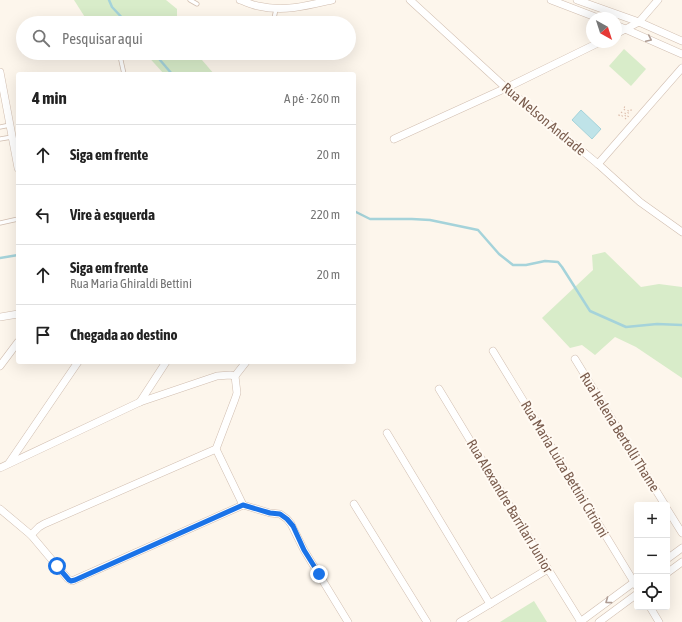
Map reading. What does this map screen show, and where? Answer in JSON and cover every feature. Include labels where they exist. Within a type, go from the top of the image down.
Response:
[{"type":"street","points":[[240,0],[256,6],[276,9],[297,8],[332,0]]},
{"type":"street","name":"Rua Nelson Andrade","points":[[410,0],[506,88],[598,164],[640,202],[682,232]]},
{"type":"street","points":[[551,0],[586,13]]},
{"type":"street","points":[[577,0],[639,22],[682,41]]},
{"type":"street","points":[[622,31],[639,22],[658,0]]},
{"type":"street","points":[[622,27],[682,54]]},
{"type":"street","points":[[394,139],[506,88],[588,48]]},
{"type":"street","points":[[598,164],[682,68]]},
{"type":"street","points":[[0,72],[16,158]]},
{"type":"street","points":[[0,317],[16,314]]},
{"type":"street","points":[[0,366],[16,345]]},
{"type":"street","name":"Rua Maria Luiza Bettini Citrioni","points":[[493,351],[634,580]]},
{"type":"street","name":"Rua Helena Bertolli Thame","points":[[575,359],[663,502]]},
{"type":"street","points":[[9,464],[77,364]]},
{"type":"street","points":[[140,402],[165,364]]},
{"type":"street","points":[[31,536],[44,524],[216,449],[237,393],[235,376],[244,364]]},
{"type":"street","points":[[0,468],[140,402],[217,376],[235,376]]},
{"type":"street","name":"Rua Alexandre Barrilari Junior","points":[[439,389],[581,622]]},
{"type":"street","points":[[387,433],[490,604]]},
{"type":"street","points":[[216,449],[243,505]]},
{"type":"street","points":[[354,504],[427,622]]},
{"type":"street","points":[[0,509],[31,536],[68,579],[72,581],[243,505],[270,513],[280,514],[293,526],[304,550],[348,622]]},
{"type":"street","points":[[670,514],[682,533]]},
{"type":"street","points":[[670,557],[682,548]]},
{"type":"street","points":[[670,571],[682,562]]},
{"type":"street","points":[[460,622],[548,570]]},
{"type":"street","points":[[581,622],[634,584]]},
{"type":"street","points":[[599,622],[634,596]]},
{"type":"street","points":[[652,610],[659,622]]},
{"type":"lane","points":[[190,0],[197,4]]},
{"type":"lane","points":[[274,16],[276,9]]},
{"type":"lane","points":[[121,60],[124,72]]},
{"type":"lane","points":[[0,127],[10,125]]},
{"type":"lane","points":[[0,139],[12,137]]},
{"type":"lane","points":[[0,223],[16,219]]},
{"type":"path","points":[[624,107],[626,108],[620,115],[621,117],[630,109],[631,110],[624,118],[626,119],[633,112],[640,116]]},
{"type":"green space","points":[[74,0],[166,0],[177,9],[177,16],[84,16]]},
{"type":"green space","points":[[624,49],[646,69],[631,86],[609,66]]},
{"type":"green space","points":[[151,60],[202,60],[212,72],[162,72]]},
{"type":"green space","points":[[605,252],[641,287],[659,284],[682,287],[682,378],[636,347],[615,337],[595,355],[582,345],[570,348],[542,318],[593,270],[592,255]]},
{"type":"green space","points":[[534,601],[547,622],[500,622]]},
{"type":"water","points":[[581,110],[601,129],[592,139],[572,120]]},
{"type":"waterway","points":[[109,0],[112,7],[120,16]]},
{"type":"waterway","points":[[160,60],[170,72]]},
{"type":"waterway","points":[[356,212],[370,219],[430,220],[478,230],[499,254],[513,265],[526,265],[545,261],[558,262],[590,311],[626,327],[657,324],[682,325]]},
{"type":"waterway","points":[[0,258],[16,255]]},
{"type":"route","points":[[57,566],[69,580],[75,580],[243,505],[270,513],[280,514],[287,519],[293,526],[304,550],[319,574]]}]
